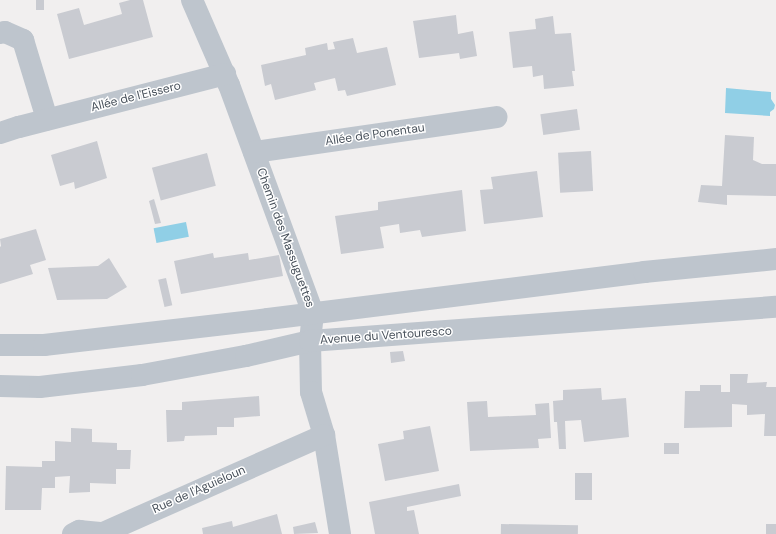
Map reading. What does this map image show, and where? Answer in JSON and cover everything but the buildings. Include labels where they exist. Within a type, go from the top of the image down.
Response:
[{"type":"street","name":"Chemin des Massuguettes","points":[[192,0],[224,74],[313,313],[310,341],[311,392],[324,435],[340,534]]},
{"type":"street","points":[[0,33],[5,32],[23,40],[47,119]]},
{"type":"street","name":"Allée de l'Eissero","points":[[0,133],[47,119],[224,74]]},
{"type":"street","name":"Allée de Ponentau","points":[[254,152],[496,117]]},
{"type":"street","points":[[0,346],[44,345],[644,272],[776,259]]},
{"type":"street","name":"Avenue du Ventouresco","points":[[0,386],[40,387],[142,375],[246,356],[310,341],[776,307]]},
{"type":"street","name":"Rue de l'Aguieloun","points":[[73,534],[79,531],[103,533],[324,435]]},
{"type":"water","points":[[726,88],[771,92],[771,99],[775,105],[774,109],[770,112],[770,116],[725,113]]},
{"type":"water","points":[[186,222],[189,237],[156,243],[154,228]]}]
